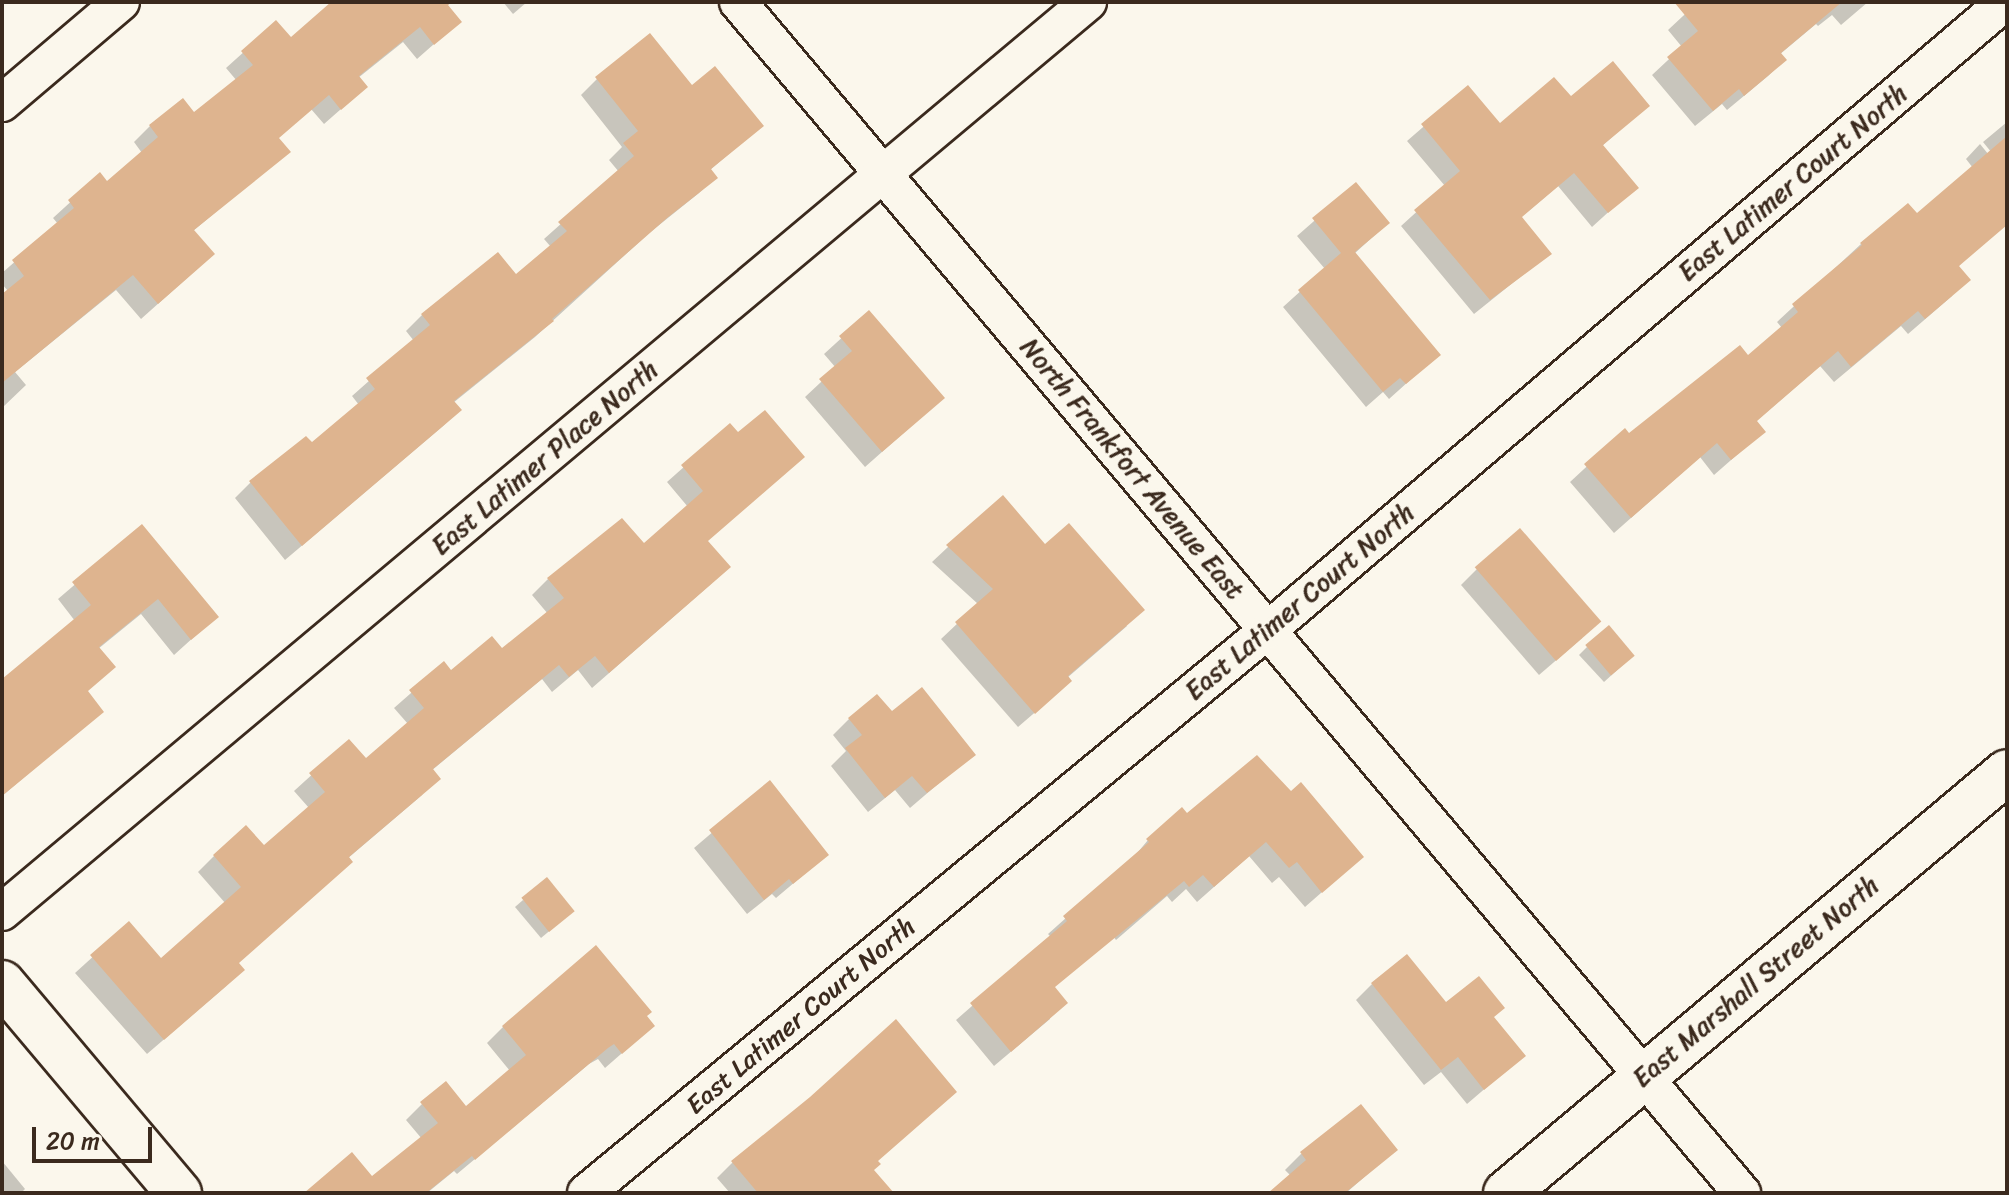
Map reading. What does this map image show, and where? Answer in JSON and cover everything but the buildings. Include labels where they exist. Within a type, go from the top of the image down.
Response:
[{"type":"street","points":[[2,103],[121,2]]},
{"type":"street","name":"North Frankfort Avenue East","points":[[738,2],[1742,1193]]},
{"type":"street","name":"East Latimer Place North","points":[[2,912],[1088,2]]},
{"type":"street","name":"East Latimer Court North","points":[[586,1193],[1268,630],[2005,2]]},
{"type":"street","name":"East Marshall Street North","points":[[1506,1193],[2007,772]]},
{"type":"street","points":[[2,983],[179,1193]]}]
